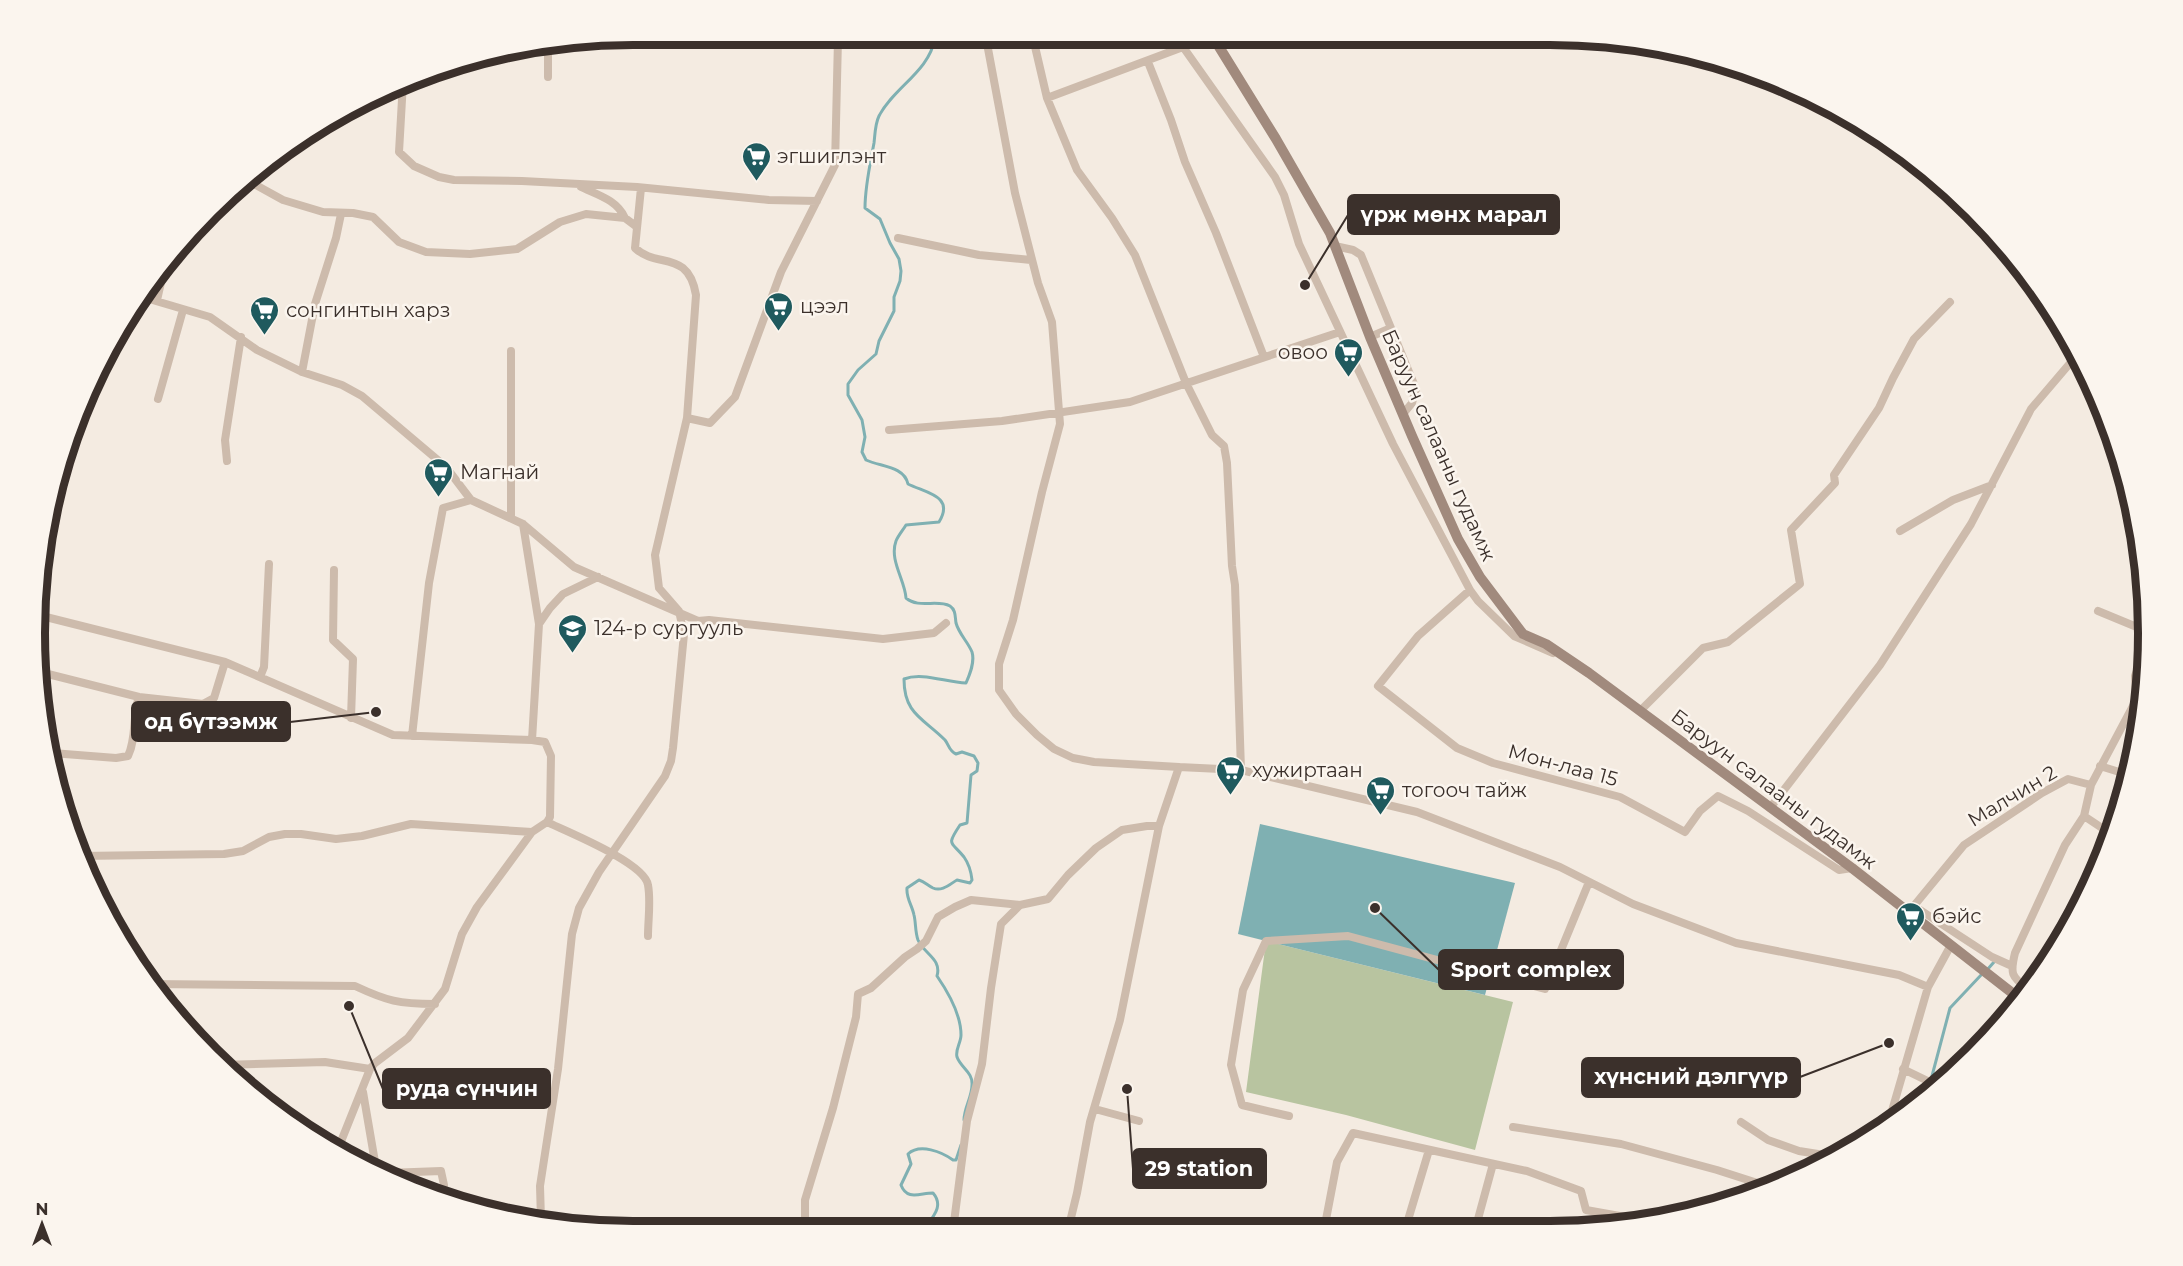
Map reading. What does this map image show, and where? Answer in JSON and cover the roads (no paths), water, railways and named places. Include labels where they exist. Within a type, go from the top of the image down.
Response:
[{"type":"main road","name":"Баруун салааны гудамж","points":[[1218,45],[1330,233],[1370,337],[1458,539],[1480,577],[1522,634],[1568,659],[1640,711],[1911,910],[2013,994]]},
{"type":"street","points":[[687,418],[710,423],[735,398],[781,272],[835,165],[838,45]]},
{"type":"street","points":[[987,45],[1015,193],[1031,260],[1052,322],[1060,424],[1013,620],[999,664],[999,690],[1016,714],[1054,749],[1073,758],[1094,762],[1241,770],[1417,812],[1560,867],[1633,904],[1736,943],[1899,975],[1928,987]]},
{"type":"street","points":[[1035,45],[1047,98],[1077,170],[1112,218],[1135,255],[1186,383],[1212,435],[1224,446],[1235,585],[1241,770]]},
{"type":"street","points":[[1047,98],[1183,47],[1275,177],[1284,195],[1299,244],[1340,332],[1398,453],[1470,590],[1478,601],[1514,636],[1568,659]]},
{"type":"street","points":[[547,51],[548,77]]},
{"type":"street","points":[[1148,62],[1185,162],[1193,176],[1264,357]]},
{"type":"street","points":[[402,93],[399,152],[414,166],[439,177],[454,180],[522,181],[641,188],[769,200],[817,201]]},
{"type":"street","points":[[254,184],[283,200],[323,212],[353,213],[373,217],[399,242],[426,252],[470,254],[516,249],[560,222],[586,214],[625,218]]},
{"type":"street","points":[[577,185],[607,199],[621,209],[625,218],[637,227]]},
{"type":"street","points":[[541,1214],[540,1186],[558,1069],[572,934],[579,908],[612,852],[664,776],[671,761],[679,700],[684,634],[678,611],[659,588],[655,555],[687,418],[696,295],[693,279],[682,268],[669,260],[640,253],[635,248],[641,188]]},
{"type":"street","points":[[302,372],[315,304],[336,238],[341,214]]},
{"type":"street","points":[[898,238],[979,255],[1031,260]]},
{"type":"street","points":[[1335,246],[1356,251],[1361,255],[1416,389],[1412,403],[1403,414]]},
{"type":"street","points":[[157,300],[161,283]]},
{"type":"street","points":[[150,298],[210,317],[257,350],[302,372],[342,385],[363,396],[446,467],[471,500],[523,524],[574,567],[698,621],[742,623],[883,639],[934,633],[946,623]]},
{"type":"street","points":[[1640,711],[1703,648],[1728,642],[1800,584],[1791,530],[1834,483],[1834,475],[1879,408],[1914,339],[1950,302]]},
{"type":"street","points":[[158,399],[183,310]]},
{"type":"street","points":[[1370,337],[1391,328]]},
{"type":"street","points":[[889,430],[1059,414],[1130,402],[1340,332]]},
{"type":"street","points":[[226,461],[225,440],[241,337]]},
{"type":"street","points":[[511,351],[511,519]]},
{"type":"street","points":[[1770,808],[1880,665],[1971,524],[2031,409],[2071,362]]},
{"type":"street","points":[[1900,531],[1953,500],[1992,484]]},
{"type":"street","points":[[412,736],[429,583],[443,508],[471,500]]},
{"type":"street","points":[[523,524],[539,624],[532,740]]},
{"type":"street","points":[[261,677],[264,667],[269,564]]},
{"type":"street","points":[[334,570],[333,640],[354,659],[351,718]]},
{"type":"street","points":[[539,624],[563,594],[598,577]]},
{"type":"street","name":"Мон-лаа 15","points":[[1470,590],[1418,636],[1378,686],[1456,748],[1493,763],[1620,796],[1685,832],[1700,811],[1718,796],[1748,811],[1839,870],[1852,868]]},
{"type":"street","points":[[2098,611],[2138,627]]},
{"type":"street","points":[[45,617],[225,662],[393,735],[545,742],[551,756],[550,817],[547,822],[532,832],[477,907],[462,934],[445,989],[435,1004],[408,1038],[370,1069],[341,1143]]},
{"type":"street","points":[[46,674],[139,697],[203,704],[214,698],[225,662]]},
{"type":"street","points":[[2135,689],[2134,676],[2137,668]]},
{"type":"street","points":[[57,753],[116,758],[128,756],[134,745],[139,697]]},
{"type":"street","points":[[2022,984],[2015,978],[2012,966],[2023,934],[2065,845],[2084,816],[2091,785],[2134,703]]},
{"type":"street","points":[[2100,766],[2121,773]]},
{"type":"street","points":[[1070,1221],[1090,1122],[1120,1020],[1159,826],[1179,767]]},
{"type":"street","name":"Малчин 2","points":[[1911,910],[1964,845],[2068,779],[2091,785]]},
{"type":"street","points":[[2084,816],[2104,829]]},
{"type":"street","points":[[547,822],[612,852],[644,876],[648,884],[648,936]]},
{"type":"street","points":[[89,856],[224,854],[243,851],[270,837],[285,834],[336,839],[362,836],[411,824],[532,832]]},
{"type":"street","points":[[805,1221],[805,1200],[836,1097],[856,1017],[858,994],[871,988],[904,957],[917,950],[926,941],[939,917],[971,900],[1020,905],[1048,899],[1096,848],[1122,830],[1147,825],[1159,826]]},
{"type":"street","points":[[1289,1116],[1242,1105],[1231,1065],[1243,990],[1266,941],[1348,936],[1545,988],[1589,882]]},
{"type":"street","points":[[954,1221],[967,1121],[982,1064],[1001,924],[1020,905]]},
{"type":"street","points":[[1911,910],[1992,957],[2012,966]]},
{"type":"street","points":[[1892,1111],[1928,987],[1951,945]]},
{"type":"street","points":[[162,984],[355,986],[381,998],[404,1004],[435,1004]]},
{"type":"street","points":[[234,1065],[325,1062],[370,1069]]},
{"type":"street","points":[[1903,1070],[1929,1082]]},
{"type":"street","points":[[363,1091],[374,1160]]},
{"type":"street","points":[[1095,1109],[1139,1121]]},
{"type":"street","points":[[1741,1122],[1768,1140],[1798,1151],[1820,1154]]},
{"type":"street","points":[[1513,1127],[1620,1144],[1757,1183]]},
{"type":"street","points":[[1326,1221],[1337,1162],[1353,1133],[1527,1171],[1581,1191],[1586,1210],[1622,1216]]},
{"type":"street","points":[[1408,1221],[1429,1150]]},
{"type":"street","points":[[1477,1221],[1493,1164]]},
{"type":"street","points":[[400,1173],[441,1171],[443,1190]]},
{"type":"water","points":[[1260,824],[1515,883],[1485,995],[1238,934]]},
{"type":"waterway","points":[[933,45],[919,70],[893,96],[877,122],[865,208],[880,219],[899,259],[900,281],[894,297],[894,311],[879,341],[876,354],[858,370],[848,384],[848,395],[862,420],[865,437],[862,452],[866,460],[897,470],[906,478],[908,484],[930,493],[941,501],[943,513],[939,522],[906,525],[896,541],[894,555],[906,598],[922,604],[939,603],[950,606],[954,612],[957,627],[973,656],[972,668],[966,683],[926,677],[904,679],[907,700],[916,714],[945,740],[950,750],[956,754],[962,752],[974,756],[978,763],[977,771],[971,775],[967,823],[960,825],[952,840],[953,845],[967,862],[972,880],[970,883],[957,880],[940,889],[933,888],[919,880],[907,888],[918,940],[935,961],[937,976],[959,1019],[961,1035],[957,1057],[972,1081],[964,1120]]},
{"type":"waterway","points":[[1987,970],[1994,962]]},
{"type":"waterway","points":[[1931,1081],[1950,1008],[1982,974]]},
{"type":"waterway","points":[[930,1221],[936,1212],[938,1203],[933,1193],[910,1195],[901,1185],[911,1164],[908,1154],[925,1149],[956,1160],[961,1145]]},
{"type":"place","name":"эгшиглэнт","points":[[756,182]]},
{"type":"place","name":"үрж мөнх марал","points":[[1305,285]]},
{"type":"place","name":"цээл","points":[[779,332]]},
{"type":"place","name":"сонгинтын харз","points":[[265,336]]},
{"type":"place","name":"овоо","points":[[1349,378]]},
{"type":"place","name":"Магнай","points":[[439,498]]},
{"type":"place","name":"124-р сургууль","points":[[573,654]]},
{"type":"place","name":"од бүтээмж","points":[[376,712]]},
{"type":"place","name":"хужиртаан","points":[[1231,796]]},
{"type":"place","name":"тогооч тайж","points":[[1381,816]]},
{"type":"place","name":"Sport complex","points":[[1375,908]]},
{"type":"place","name":"бэйс","points":[[1911,942]]},
{"type":"place","name":"руда сүнчин","points":[[349,1006]]},
{"type":"place","name":"хүнсний дэлгүүр","points":[[1889,1043]]},
{"type":"place","name":"29 station","points":[[1127,1089]]}]
